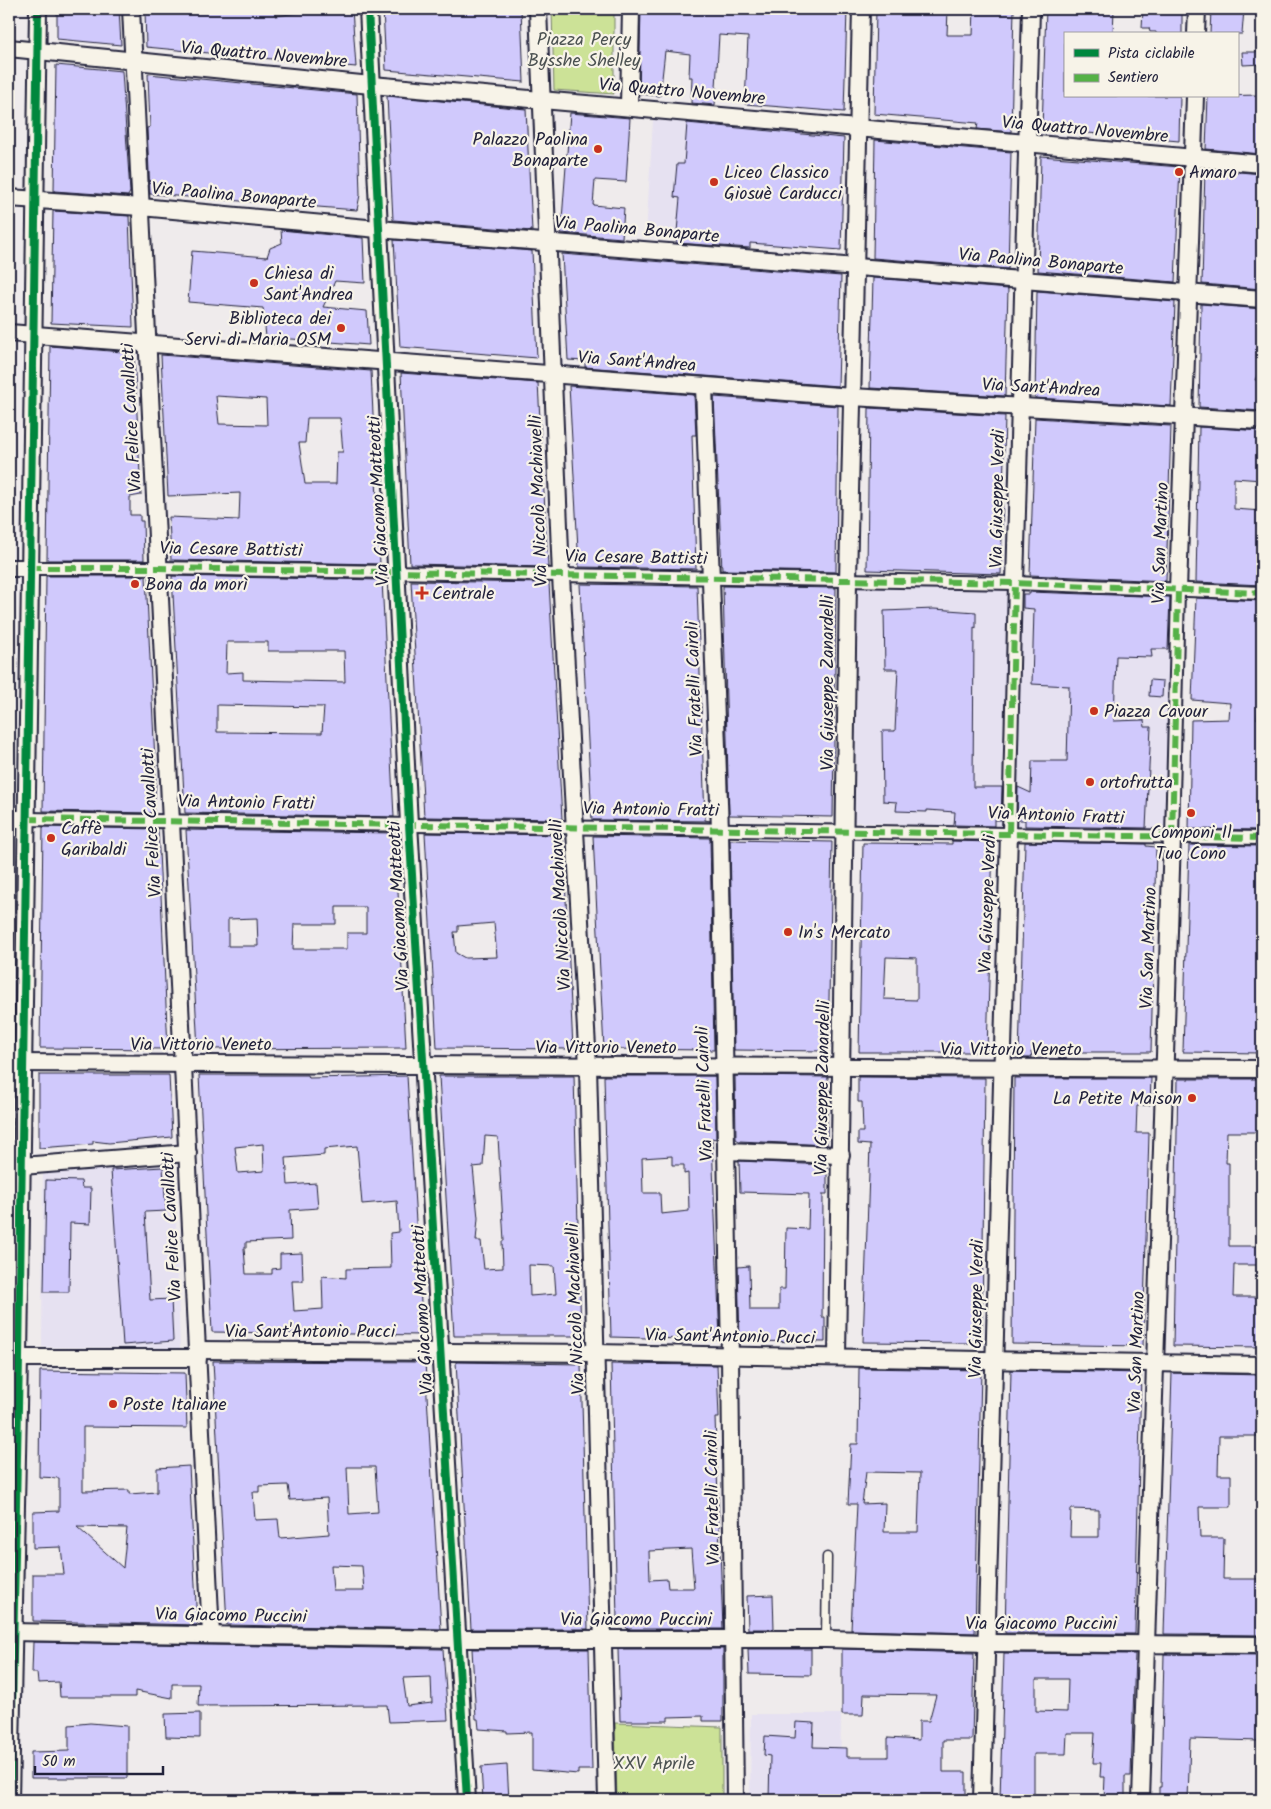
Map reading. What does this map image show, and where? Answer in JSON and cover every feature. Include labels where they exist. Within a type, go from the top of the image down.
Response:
[{"type":"street","points":[[10,1800],[11,1632],[19,1358],[14,1323],[16,1063],[26,819],[38,9]]},
{"type":"street","name":"Via Felice Cavallotti","points":[[131,9],[182,1064],[198,1354],[210,1635]]},
{"type":"street","name":"Via Giacomo Matteotti","points":[[368,9],[422,1066],[467,1800]]},
{"type":"street","name":"Via Niccolò Machiavelli","points":[[538,9],[561,576],[588,1066],[607,1800]]},
{"type":"street","points":[[629,106],[631,9]]},
{"type":"street","name":"Via Giuseppe Zanardelli","points":[[837,1358],[843,1068],[848,580],[860,127],[861,9]]},
{"type":"street","name":"Via Giuseppe Verdi","points":[[982,1800],[1031,9]]},
{"type":"street","points":[[1196,32],[1197,9]]},
{"type":"street","name":"Via Quattro Novembre","points":[[9,48],[133,62],[1262,164]]},
{"type":"street","name":"Via San Martino","points":[[1141,1800],[1194,98]]},
{"type":"street","name":"Via Paolina Bonaparte","points":[[9,198],[141,207],[547,242],[1262,299]]},
{"type":"street","name":"Via Sant'Andrea","points":[[9,333],[852,397],[1262,421]]},
{"type":"street","name":"Via Fratelli Cairoli","points":[[704,386],[720,830],[723,1067],[730,1356],[734,1800]]},
{"type":"street","name":"Via Cesare Battisti","points":[[9,568],[158,568],[1015,583],[1262,593]]},
{"type":"street","name":"Via Antonio Fratti","points":[[9,818],[1262,838]]},
{"type":"street","name":"Via Vittorio Veneto","points":[[16,1063],[1262,1069]]},
{"type":"street","points":[[726,1151],[841,1155]]},
{"type":"street","points":[[15,1166],[188,1153]]},
{"type":"street","name":"Via Sant'Antonio Pucci","points":[[19,1358],[440,1352],[1262,1365]]},
{"type":"street","name":"Via Giacomo Puccini","points":[[11,1632],[457,1639],[826,1639],[987,1643],[1262,1645]]},
{"type":"lane","points":[[826,1639],[828,1557]]},
{"type":"shaded area","name":"Liceo Classico Giosuè Carducci","points":[[653,120],[785,131],[774,247],[646,236]]},
{"type":"shaded area","points":[[858,585],[1178,590],[1172,838],[855,822]]},
{"type":"shaded area","points":[[174,1164],[180,1348],[42,1347],[43,1173]]},
{"type":"shaded area","points":[[751,1714],[841,1714],[840,1800],[750,1800]]},
{"type":"green space","name":"Piazza Percy Bysshe Shelley","points":[[552,9],[614,9],[614,94],[554,90]]},
{"type":"green space","name":"XXV Aprile","points":[[615,1723],[722,1727],[722,1800],[617,1800]]},
{"type":"building","points":[[57,9],[119,9],[121,45],[57,39]]},
{"type":"building","points":[[145,9],[275,9],[276,16],[326,9],[352,9],[356,67],[146,47]]},
{"type":"building","points":[[383,9],[521,9],[524,82],[386,70]]},
{"type":"building","points":[[641,9],[847,9],[844,112],[745,104],[748,37],[719,35],[715,105],[691,103],[692,77],[689,77],[690,54],[665,51],[660,96],[639,94]]},
{"type":"building","points":[[876,9],[948,9],[947,35],[973,35],[974,9],[1014,9],[1011,132],[977,129],[978,123],[874,114]]},
{"type":"building","points":[[1046,9],[1114,9],[1113,32],[1064,32],[1064,98],[1180,98],[1179,141],[1042,129]]},
{"type":"building","points":[[1143,9],[1182,9],[1182,32],[1150,32],[1149,28],[1142,28]]},
{"type":"building","points":[[1211,9],[1244,9],[1242,34],[1238,34],[1238,32],[1210,32]]},
{"type":"building","points":[[1242,52],[1262,52],[1262,64],[1243,65]]},
{"type":"building","points":[[56,65],[122,71],[130,192],[128,196],[54,191]]},
{"type":"building","points":[[148,74],[357,94],[360,195],[357,210],[150,194],[147,128],[150,127]]},
{"type":"building","points":[[1238,95],[1262,95],[1262,154],[1206,149],[1208,98],[1238,98]]},
{"type":"building","points":[[387,96],[526,109],[532,231],[393,220]]},
{"type":"building","name":"Palazzo Paolina Bonaparte","points":[[570,113],[630,118],[626,182],[595,180],[593,205],[624,208],[622,238],[561,233]]},
{"type":"building","name":"Liceo Classico Giosuè Carducci","points":[[687,123],[844,138],[841,250],[750,243],[750,248],[676,243],[680,198],[674,197],[677,164],[684,164]]},
{"type":"building","points":[[875,140],[1011,152],[1008,269],[873,258]]},
{"type":"building","points":[[1041,156],[1180,167],[1175,282],[1038,271]]},
{"type":"building","points":[[1205,169],[1262,174],[1262,289],[1202,284]]},
{"type":"building","points":[[53,211],[129,216],[133,327],[51,323]]},
{"type":"building","points":[[281,230],[363,238],[365,283],[335,281],[323,307],[367,311],[369,345],[266,337],[263,308],[188,302],[192,251],[267,257],[270,248],[282,243]]},
{"type":"building","points":[[394,240],[532,251],[537,358],[400,347]]},
{"type":"building","points":[[562,254],[841,276],[838,386],[585,367],[585,361],[568,360]]},
{"type":"building","points":[[873,278],[1008,289],[1005,396],[870,388]]},
{"type":"building","points":[[1037,291],[1175,302],[1171,406],[1035,398]]},
{"type":"building","points":[[1201,304],[1262,309],[1262,364],[1255,380],[1262,381],[1262,411],[1199,407]]},
{"type":"building","points":[[50,346],[134,353],[141,495],[130,497],[130,515],[140,515],[140,521],[143,521],[144,560],[47,560]]},
{"type":"building","points":[[161,355],[371,371],[380,564],[171,560],[169,517],[239,520],[240,493],[168,496]],"holes":[[[216,396],[266,399],[267,425],[219,424]],[[307,418],[340,418],[343,452],[337,452],[336,484],[305,484],[299,443],[305,443]]]},
{"type":"building","points":[[401,373],[538,383],[548,567],[410,564]]},
{"type":"building","points":[[569,386],[694,395],[696,435],[692,435],[696,569],[579,567]]},
{"type":"building","points":[[714,397],[838,406],[836,572],[722,570]]},
{"type":"building","points":[[869,408],[1005,416],[1001,574],[867,570]]},
{"type":"building","points":[[1035,418],[1171,426],[1166,581],[1030,575]]},
{"type":"building","points":[[1199,427],[1262,431],[1262,480],[1234,478],[1234,509],[1262,511],[1262,585],[1196,582]]},
{"type":"building","points":[[46,576],[146,576],[156,782],[154,813],[43,811]]},
{"type":"building","points":[[172,576],[382,580],[394,817],[185,813]],"holes":[[[227,642],[268,642],[268,651],[344,651],[345,682],[243,680],[243,672],[226,673]],[[217,705],[324,707],[322,733],[217,732]]]},
{"type":"building","points":[[411,581],[549,583],[562,819],[424,817]]},
{"type":"building","points":[[580,584],[697,586],[705,820],[710,821],[592,820]]},
{"type":"building","points":[[723,586],[836,588],[833,817],[729,815]]},
{"type":"building","points":[[1030,592],[1170,597],[1168,649],[1151,649],[1152,657],[1116,656],[1114,721],[1144,720],[1145,727],[1151,727],[1146,828],[1025,826],[1025,820],[1017,820],[1018,787],[1031,793],[1032,761],[1067,761],[1069,686],[1032,684],[1034,609],[1023,608],[1023,594],[1030,594]]},
{"type":"building","points":[[1196,598],[1262,601],[1262,678],[1260,678],[1257,719],[1262,720],[1262,830],[1189,829],[1191,720],[1229,719],[1230,703],[1192,700]]},
{"type":"building","points":[[934,609],[976,612],[976,628],[974,627],[973,787],[1002,787],[1001,820],[994,820],[994,826],[954,825],[955,812],[927,810],[927,812],[896,811],[897,802],[883,801],[882,731],[895,731],[898,669],[885,669],[884,611]]},
{"type":"building","points":[[1150,680],[1163,681],[1162,697],[1149,696]]},
{"type":"building","points":[[43,827],[158,829],[168,1049],[40,1048]]},
{"type":"building","points":[[186,830],[395,833],[406,1048],[198,1049]],"holes":[[[336,907],[366,907],[366,933],[347,933],[347,949],[293,949],[294,924],[336,924]],[[257,918],[258,946],[228,946],[228,919]]]},
{"type":"building","points":[[425,833],[563,835],[573,1049],[437,1048]],"holes":[[[494,923],[497,957],[465,958],[456,953],[454,932],[458,932],[458,926]]]},
{"type":"building","points":[[593,836],[710,838],[714,1050],[604,1049]]},
{"type":"building","points":[[730,840],[832,842],[828,1051],[734,1050]]},
{"type":"building","points":[[952,841],[993,842],[987,1052],[859,1052],[863,843],[952,844]],"holes":[[[886,957],[917,958],[917,1000],[884,999]]]},
{"type":"building","points":[[1025,842],[1146,844],[1146,846],[1156,847],[1151,1052],[1031,1052],[1032,1058],[1019,1058]]},
{"type":"building","points":[[1189,845],[1262,846],[1262,1053],[1183,1052]]},
{"type":"building","points":[[39,1075],[169,1075],[172,1137],[109,1143],[93,1141],[93,1144],[39,1148]]},
{"type":"building","points":[[199,1075],[308,1075],[309,1078],[407,1076],[423,1335],[212,1332]],"holes":[[[263,1144],[264,1171],[238,1173],[235,1147]],[[357,1146],[362,1204],[397,1201],[399,1232],[390,1233],[391,1268],[346,1269],[346,1278],[322,1276],[323,1309],[294,1311],[292,1281],[303,1281],[302,1253],[280,1254],[280,1268],[272,1269],[272,1274],[246,1274],[244,1248],[246,1248],[246,1242],[291,1240],[290,1210],[318,1208],[316,1183],[288,1185],[286,1158],[324,1155],[324,1149]]]},
{"type":"building","points":[[439,1076],[574,1076],[581,1336],[454,1336]],"holes":[[[485,1136],[498,1137],[504,1241],[502,1241],[503,1268],[484,1269],[481,1241],[476,1241],[478,1218],[473,1167],[483,1166]],[[529,1265],[554,1266],[556,1294],[530,1296]]]},
{"type":"building","points":[[604,1076],[715,1076],[716,1139],[712,1138],[720,1340],[611,1337]],"holes":[[[672,1156],[672,1165],[684,1165],[684,1174],[688,1173],[689,1211],[661,1214],[660,1193],[643,1193],[642,1158]]]},
{"type":"building","points":[[735,1076],[828,1077],[827,1145],[739,1141],[736,1139]]},
{"type":"building","points":[[858,1077],[985,1078],[982,1331],[970,1343],[863,1342],[870,1145],[858,1144],[858,1132],[863,1132],[862,1102],[858,1102]]},
{"type":"building","points":[[1014,1078],[1151,1078],[1150,1105],[1137,1106],[1136,1133],[1149,1133],[1143,1346],[1012,1344]]},
{"type":"building","points":[[1178,1079],[1262,1079],[1262,1132],[1227,1132],[1226,1163],[1229,1163],[1229,1246],[1262,1246],[1262,1265],[1234,1265],[1233,1297],[1262,1297],[1262,1347],[1173,1346]]},
{"type":"building","points":[[739,1161],[827,1165],[827,1194],[823,1194],[822,1317],[825,1317],[825,1342],[740,1341],[738,1267],[749,1266],[750,1310],[779,1310],[779,1289],[785,1289],[786,1228],[808,1229],[809,1194],[740,1192]]},
{"type":"building","points":[[163,1167],[166,1211],[145,1212],[150,1300],[171,1299],[173,1341],[123,1345],[111,1170]]},
{"type":"building","points":[[46,1180],[81,1181],[82,1188],[91,1188],[90,1224],[70,1223],[69,1292],[44,1292]]},
{"type":"building","points":[[213,1361],[425,1362],[441,1629],[227,1625]],"holes":[[[347,1467],[375,1467],[378,1512],[349,1514]],[[288,1485],[290,1500],[327,1498],[329,1534],[280,1538],[278,1519],[255,1520],[253,1492],[259,1492],[259,1486]],[[331,1565],[362,1566],[364,1591],[333,1591]]]},
{"type":"building","points":[[456,1362],[581,1364],[588,1629],[471,1629]]},
{"type":"building","points":[[611,1364],[717,1365],[719,1418],[715,1418],[723,1629],[628,1629],[617,1619]],"holes":[[[691,1549],[694,1588],[668,1588],[667,1579],[650,1580],[649,1551]]]},
{"type":"building","points":[[859,1368],[981,1370],[975,1633],[851,1630],[857,1504],[848,1504],[851,1444],[858,1444]],"holes":[[[866,1472],[920,1473],[918,1532],[884,1532],[885,1503],[862,1504]]]},
{"type":"building","points":[[1011,1370],[1141,1373],[1135,1634],[1005,1633]],"holes":[[[1071,1509],[1099,1510],[1099,1537],[1070,1537]]]},
{"type":"building","points":[[40,1371],[185,1373],[187,1428],[83,1427],[83,1491],[129,1490],[129,1494],[157,1492],[157,1468],[189,1466],[197,1625],[33,1621],[33,1574],[64,1574],[61,1547],[33,1548],[33,1512],[59,1511],[59,1478],[39,1477]],"holes":[[[77,1527],[127,1528],[123,1568]]]},
{"type":"building","points":[[1172,1373],[1262,1375],[1262,1436],[1219,1436],[1218,1475],[1231,1475],[1231,1507],[1199,1507],[1200,1538],[1224,1538],[1223,1579],[1262,1579],[1262,1635],[1164,1634]]},
{"type":"building","points":[[773,1595],[774,1629],[748,1629],[747,1596]]},
{"type":"building","points":[[33,1642],[443,1649],[448,1720],[389,1722],[387,1705],[198,1706],[199,1684],[172,1684],[172,1698],[135,1691],[135,1697],[60,1697],[59,1682],[38,1683],[37,1673],[32,1673]],"holes":[[[431,1677],[432,1703],[407,1706],[403,1678]]]},
{"type":"building","points":[[472,1649],[589,1649],[592,1770],[578,1770],[578,1774],[532,1770],[532,1732],[507,1733],[507,1731],[479,1729],[478,1719],[476,1719]]},
{"type":"building","points":[[618,1649],[723,1649],[723,1721],[703,1721],[703,1716],[668,1717],[668,1721],[620,1721]]},
{"type":"building","points":[[748,1649],[811,1649],[811,1675],[749,1674]]},
{"type":"building","points":[[842,1649],[974,1653],[972,1740],[943,1740],[943,1772],[966,1772],[966,1800],[769,1800],[770,1756],[764,1755],[765,1736],[795,1738],[796,1722],[814,1723],[813,1747],[847,1748],[847,1757],[888,1757],[888,1738],[919,1740],[919,1721],[929,1721],[936,1695],[864,1694],[863,1715],[842,1715]]},
{"type":"building","points":[[1004,1653],[1135,1654],[1131,1776],[1125,1776],[1125,1800],[1104,1800],[1105,1777],[1100,1777],[1101,1763],[1093,1763],[1095,1733],[1067,1733],[1066,1754],[1034,1754],[1034,1800],[1000,1800]],"holes":[[[1036,1679],[1068,1679],[1067,1712],[1036,1711]]]},
{"type":"building","points":[[1164,1654],[1262,1655],[1260,1741],[1190,1739],[1188,1800],[1159,1800],[1159,1787],[1161,1787]]},
{"type":"building","points":[[200,1713],[200,1738],[166,1737],[165,1714]]},
{"type":"building","points":[[90,1723],[127,1726],[127,1778],[31,1778],[31,1752],[69,1751],[69,1725]]},
{"type":"building","points":[[507,1765],[509,1800],[483,1800],[481,1767]]},
{"type":"marked path","points":[[29,568],[159,568],[1015,583],[1262,593]]},
{"type":"marked path","points":[[1009,833],[1015,583]]},
{"type":"marked path","points":[[1172,838],[1178,590]]},
{"type":"marked path","points":[[26,819],[1262,838]]},
{"type":"cycle path","points":[[10,1800],[19,1358],[38,9]]},
{"type":"cycle path","points":[[368,9],[409,824],[467,1800]]},
{"type":"place","name":"Palazzo Paolina Bonaparte","points":[[598,149]]},
{"type":"place","name":"Amaro","points":[[1179,172]]},
{"type":"place","name":"Liceo Classico Giosuè Carducci","points":[[714,182]]},
{"type":"place","name":"Chiesa di Sant'Andrea","points":[[254,283]]},
{"type":"place","name":"Biblioteca dei Servi di Maria OSM","points":[[341,328]]},
{"type":"place","name":"Bona da morì","points":[[135,584]]},
{"type":"place","name":"Centrale","points":[[422,593]]},
{"type":"place","name":"Piazza Cavour","points":[[1094,711]]},
{"type":"place","name":"ortofrutta","points":[[1090,782]]},
{"type":"place","name":"Componi Il Tuo Cono","points":[[1191,813]]},
{"type":"place","name":"Caffè Garibaldi","points":[[51,838]]},
{"type":"place","name":"In's Mercato","points":[[788,932]]},
{"type":"place","name":"La Petite Maison","points":[[1192,1098]]},
{"type":"place","name":"Poste Italiane","points":[[113,1404]]}]
